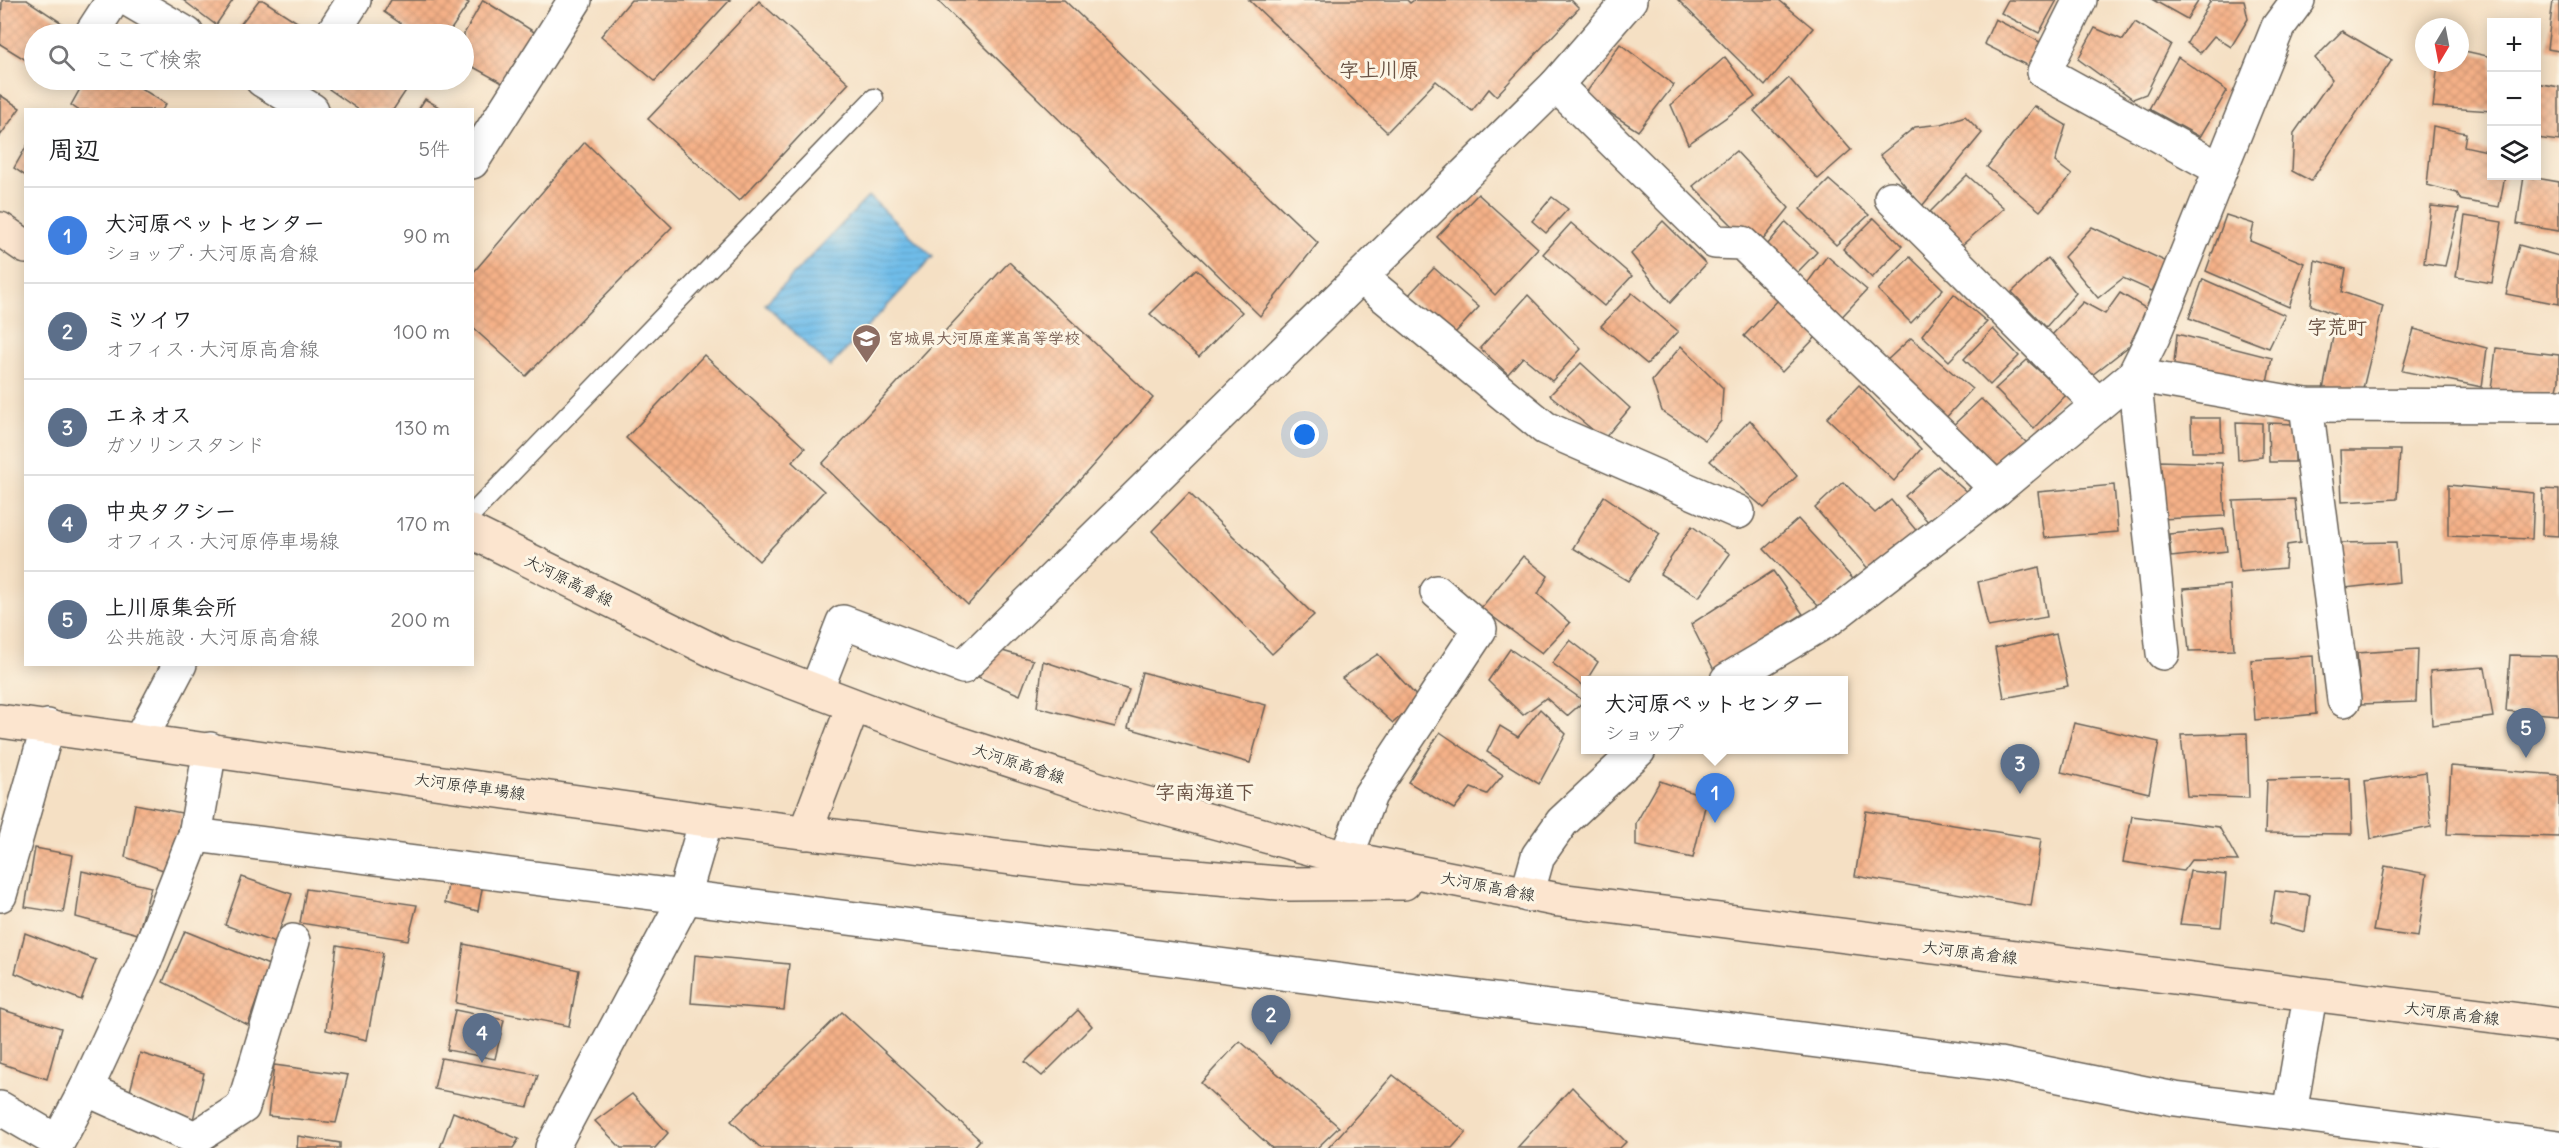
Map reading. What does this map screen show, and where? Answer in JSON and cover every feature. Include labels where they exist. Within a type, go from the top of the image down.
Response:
[{"type":"main road","points":[[0,229],[24,247]]},
{"type":"main road","name":"大河原高倉線","points":[[474,533],[724,656],[853,706],[944,739],[1124,797],[1346,858],[1527,895],[2310,996],[2559,1025]]},
{"type":"main road","points":[[805,833],[853,706]]},
{"type":"main road","name":"大河原停車場線","points":[[0,721],[706,820],[1076,866],[1290,884],[1468,883]]},
{"type":"street","points":[[97,24],[113,0]]},
{"type":"street","points":[[129,0],[170,24]]},
{"type":"street","points":[[338,24],[354,0]]},
{"type":"street","points":[[474,159],[575,0]]},
{"type":"street","points":[[816,691],[843,622],[963,667],[1556,85],[1630,0]]},
{"type":"street","points":[[2080,0],[2044,72],[2220,169]]},
{"type":"street","points":[[1735,676],[1828,620],[1997,489],[2134,375],[2153,337],[2278,27],[2298,0]]},
{"type":"street","points":[[1556,85],[1715,242],[1742,243],[1997,489]]},
{"type":"street","points":[[281,90],[299,99]]},
{"type":"street","points":[[1891,198],[2098,404]]},
{"type":"street","points":[[1361,277],[1545,428],[1738,512]]},
{"type":"street","points":[[2134,375],[2306,405],[2559,406]]},
{"type":"street","points":[[2134,375],[2163,653]]},
{"type":"street","points":[[2306,405],[2344,700]]},
{"type":"street","points":[[1346,858],[1370,795],[1480,629],[1437,592]]},
{"type":"street","points":[[140,740],[179,666]]},
{"type":"street","points":[[0,895],[48,726]]},
{"type":"street","points":[[0,1108],[58,1142],[86,1089],[143,966],[195,835],[210,749]]},
{"type":"street","points":[[1527,895],[1538,856],[1562,822],[1635,754]]},
{"type":"street","points":[[565,1142],[684,897],[706,820]]},
{"type":"street","points":[[195,835],[1999,1064],[2175,1100],[2559,1147]]},
{"type":"street","points":[[86,1089],[195,1138],[243,1107],[293,941]]},
{"type":"street","points":[[2290,1113],[2310,996]]},
{"type":"lane","points":[[474,511],[874,98]]},
{"type":"water","points":[[869,196],[933,257],[830,367],[765,304]]},
{"type":"building","points":[[2,0],[27,0],[63,24],[24,24],[24,59],[0,44]]},
{"type":"building","points":[[183,0],[233,0],[215,24]]},
{"type":"building","points":[[259,0],[263,0],[300,24],[241,24]]},
{"type":"building","points":[[391,0],[464,0],[469,3],[455,24],[401,24],[384,12]]},
{"type":"building","points":[[483,0],[539,35],[506,85],[474,67],[474,24],[470,24]]},
{"type":"building","points":[[631,0],[730,0],[655,81],[601,36]]},
{"type":"building","points":[[937,0],[1064,0],[1318,243],[1260,316]]},
{"type":"building","points":[[1249,0],[1407,0],[1410,3],[1414,0],[1571,0],[1579,8],[1496,96],[1489,89],[1472,111],[1436,81],[1387,132]]},
{"type":"building","points":[[1678,0],[1779,0],[1813,28],[1765,86]]},
{"type":"building","points":[[2008,0],[2057,0],[2039,33],[2001,13]]},
{"type":"building","points":[[2153,0],[2199,0],[2187,19]]},
{"type":"building","points":[[2211,0],[2244,0],[2248,19],[2231,47],[2214,36],[2200,53],[2187,43]]},
{"type":"building","points":[[2553,0],[2559,0],[2559,51],[2547,49]]},
{"type":"building","points":[[759,1],[849,83],[739,201],[648,119]]},
{"type":"building","points":[[1995,19],[2042,43],[2030,67],[1984,44]]},
{"type":"building","points":[[2135,22],[2171,44],[2146,94],[2133,99],[2078,59],[2095,28],[2123,40]]},
{"type":"building","points":[[2342,31],[2392,60],[2311,181],[2292,171],[2294,133],[2332,79],[2315,58]]},
{"type":"building","points":[[1620,44],[1674,85],[1638,131],[1584,96]]},
{"type":"building","points":[[2469,52],[2487,56],[2487,111],[2433,107],[2437,72],[2469,72]]},
{"type":"building","points":[[1725,57],[1755,97],[1688,144],[1671,105]]},
{"type":"building","points":[[2178,57],[2227,91],[2200,137],[2149,109]]},
{"type":"building","points":[[1789,78],[1851,150],[1818,179],[1754,111]]},
{"type":"building","points":[[2541,84],[2559,87],[2559,141],[2541,139]]},
{"type":"building","points":[[79,90],[144,90],[166,104],[163,108],[75,108],[71,105]]},
{"type":"building","points":[[330,90],[406,90],[394,108],[356,108]]},
{"type":"building","points":[[0,95],[20,108],[0,136]]},
{"type":"building","points":[[425,99],[441,108],[419,108]]},
{"type":"building","points":[[2034,106],[2066,125],[2055,162],[2072,175],[2040,211],[1987,167]]},
{"type":"building","points":[[1965,116],[1982,133],[1922,206],[1880,155],[1915,127],[1942,124]]},
{"type":"building","points":[[2433,126],[2466,133],[2464,146],[2487,151],[2487,180],[2504,180],[2499,207],[2461,200],[2457,193],[2427,185]]},
{"type":"building","points":[[585,142],[672,227],[526,376],[474,329],[474,272]]},
{"type":"building","points":[[24,150],[24,175],[14,168]]},
{"type":"building","points":[[1736,151],[1789,208],[1758,246],[1736,229],[1693,186]]},
{"type":"building","points":[[1967,175],[2004,208],[1961,246],[1930,212]]},
{"type":"building","points":[[2541,179],[2559,182],[2559,231],[2517,224],[2523,180]]},
{"type":"building","points":[[1829,180],[1869,215],[1836,245],[1800,209]]},
{"type":"building","points":[[1478,194],[1538,248],[1495,295],[1437,237]]},
{"type":"building","points":[[1552,197],[1568,209],[1546,233],[1532,221]]},
{"type":"building","points":[[2431,206],[2459,209],[2445,266],[2424,263]]},
{"type":"building","points":[[2226,215],[2254,224],[2250,241],[2304,263],[2289,307],[2206,271]]},
{"type":"building","points":[[2465,216],[2502,222],[2492,283],[2456,277]]},
{"type":"building","points":[[1874,218],[1902,246],[1872,278],[1843,249]]},
{"type":"building","points":[[1663,221],[1706,264],[1670,303],[1631,254]]},
{"type":"building","points":[[1786,222],[1817,252],[1789,281],[1763,250]]},
{"type":"building","points":[[1571,223],[1632,276],[1604,306],[1543,254]]},
{"type":"building","points":[[2092,227],[2167,262],[2152,291],[2123,278],[2098,298],[2064,257]]},
{"type":"building","points":[[2519,245],[2559,256],[2559,304],[2506,294]]},
{"type":"building","points":[[1827,256],[1867,290],[1835,324],[1803,289]]},
{"type":"building","points":[[1910,257],[1943,289],[1911,323],[1878,290]]},
{"type":"building","points":[[2048,258],[2076,293],[2046,327],[2012,292]]},
{"type":"building","points":[[2315,260],[2346,269],[2342,292],[2383,306],[2360,401],[2323,390],[2337,315],[2311,305]]},
{"type":"building","points":[[1009,262],[1153,398],[968,605],[822,464]]},
{"type":"building","points":[[1434,268],[1479,307],[1455,333],[1408,296]]},
{"type":"building","points":[[1196,269],[1242,312],[1199,357],[1150,314]]},
{"type":"building","points":[[2203,279],[2285,315],[2269,348],[2189,318]]},
{"type":"building","points":[[1632,293],[1678,331],[1647,364],[1601,326]]},
{"type":"building","points":[[2120,293],[2147,309],[2129,346],[2087,379],[2050,337],[2083,302],[2105,314]]},
{"type":"building","points":[[1954,294],[1987,322],[1949,361],[1922,335]]},
{"type":"building","points":[[1528,295],[1581,349],[1552,381],[1523,357],[1508,374],[1480,348]]},
{"type":"building","points":[[1779,299],[1816,337],[1782,372],[1744,336]]},
{"type":"building","points":[[1993,329],[2019,356],[1990,385],[1964,359]]},
{"type":"building","points":[[2414,329],[2487,348],[2482,387],[2402,371]]},
{"type":"building","points":[[2177,334],[2272,358],[2265,393],[2173,373]]},
{"type":"building","points":[[1911,338],[1972,389],[1943,421],[1884,363]]},
{"type":"building","points":[[1681,346],[1723,388],[1721,421],[1705,440],[1662,411],[1652,381]]},
{"type":"building","points":[[2496,348],[2559,355],[2559,381],[2555,397],[2491,390]]},
{"type":"building","points":[[704,355],[805,448],[792,462],[824,491],[759,561],[626,438]]},
{"type":"building","points":[[2027,360],[2066,395],[2034,428],[1995,389]]},
{"type":"building","points":[[1581,363],[1630,408],[1604,439],[1550,395]]},
{"type":"building","points":[[1859,385],[1921,449],[1894,481],[1827,418]]},
{"type":"building","points":[[1981,399],[2027,443],[2000,473],[1949,429]]},
{"type":"building","points":[[2191,418],[2221,418],[2222,452],[2192,452]]},
{"type":"building","points":[[1750,420],[1797,476],[1764,508],[1710,461]]},
{"type":"building","points":[[2236,422],[2262,423],[2262,457],[2238,460]]},
{"type":"building","points":[[2268,423],[2295,424],[2295,462],[2269,462]]},
{"type":"building","points":[[2340,450],[2400,450],[2397,499],[2342,502]]},
{"type":"building","points":[[2158,461],[2222,463],[2225,516],[2161,519]]},
{"type":"building","points":[[1938,466],[1972,497],[1932,526],[1905,496]]},
{"type":"building","points":[[1843,482],[1875,513],[1891,500],[1920,535],[1871,572],[1815,508]]},
{"type":"building","points":[[2114,485],[2118,532],[2044,538],[2038,492]]},
{"type":"building","points":[[2448,485],[2534,493],[2532,539],[2448,536]]},
{"type":"building","points":[[2543,489],[2559,490],[2559,536],[2542,535]]},
{"type":"building","points":[[1189,493],[1314,615],[1272,654],[1152,531]]},
{"type":"building","points":[[1604,496],[1660,534],[1628,581],[1573,548]]},
{"type":"building","points":[[2295,499],[2300,543],[2287,545],[2285,568],[2240,572],[2233,501]]},
{"type":"building","points":[[1798,519],[1853,579],[1821,609],[1764,549]]},
{"type":"building","points":[[1692,526],[1730,554],[1699,597],[1660,574]]},
{"type":"building","points":[[2224,529],[2227,551],[2171,557],[2169,534]]},
{"type":"building","points":[[2396,542],[2399,582],[2345,588],[2340,543]]},
{"type":"building","points":[[1523,556],[1548,576],[1538,594],[1570,623],[1542,653],[1481,608]]},
{"type":"building","points":[[2039,567],[2047,617],[1988,627],[1978,582]]},
{"type":"building","points":[[1773,571],[1803,614],[1714,670],[1691,624]]},
{"type":"building","points":[[2230,585],[2234,650],[2189,651],[2183,589]]},
{"type":"building","points":[[2056,634],[2068,686],[2004,698],[1995,648]]},
{"type":"building","points":[[1570,640],[1598,662],[1589,676],[1581,676],[1581,685],[1552,663]]},
{"type":"building","points":[[1510,649],[1581,699],[1581,704],[1567,716],[1546,698],[1523,715],[1488,681]]},
{"type":"building","points":[[2418,649],[2416,702],[2361,704],[2357,653]]},
{"type":"building","points":[[999,650],[1033,660],[1020,695],[978,677]]},
{"type":"building","points":[[1378,654],[1419,699],[1393,723],[1342,678]]},
{"type":"building","points":[[2510,655],[2557,656],[2559,715],[2506,711]]},
{"type":"building","points":[[2313,656],[2316,714],[2255,720],[2251,660]]},
{"type":"building","points":[[1043,661],[1129,690],[1115,727],[1037,707]]},
{"type":"building","points":[[2485,667],[2493,717],[2432,725],[2430,671]]},
{"type":"building","points":[[1142,672],[1266,705],[1250,763],[1128,728]]},
{"type":"building","points":[[1540,709],[1566,734],[1539,784],[1487,752],[1500,726],[1518,737]]},
{"type":"building","points":[[2074,723],[2159,742],[2149,793],[2061,772]]},
{"type":"building","points":[[1440,732],[1503,775],[1487,794],[1471,788],[1454,809],[1408,782]]},
{"type":"building","points":[[2247,733],[2249,798],[2187,796],[2181,735]]},
{"type":"building","points":[[2451,766],[2559,775],[2559,837],[2447,834]]},
{"type":"building","points":[[2426,772],[2431,827],[2371,839],[2365,781]]},
{"type":"building","points":[[2350,778],[2352,834],[2265,833],[2267,780]]},
{"type":"building","points":[[1660,781],[1707,798],[1693,858],[1636,846],[1636,823]]},
{"type":"building","points":[[135,804],[182,813],[169,872],[125,857]]},
{"type":"building","points":[[1866,811],[2041,839],[2031,906],[1855,876]]},
{"type":"building","points":[[2132,816],[2219,827],[2238,861],[2191,860],[2183,871],[2123,862]]},
{"type":"building","points":[[35,848],[73,855],[63,913],[25,907]]},
{"type":"building","points":[[2385,866],[2427,874],[2418,937],[2373,931]]},
{"type":"building","points":[[82,871],[151,887],[138,934],[76,917]]},
{"type":"building","points":[[2190,871],[2226,875],[2221,927],[2180,924]]},
{"type":"building","points":[[242,877],[292,894],[275,943],[225,925]]},
{"type":"building","points":[[449,878],[483,884],[478,911],[445,903]]},
{"type":"building","points":[[306,889],[417,905],[408,940],[300,923]]},
{"type":"building","points":[[2275,891],[2310,895],[2305,932],[2270,923]]},
{"type":"building","points":[[185,931],[269,965],[248,1025],[163,982]]},
{"type":"building","points":[[25,933],[96,960],[81,1000],[15,973]]},
{"type":"building","points":[[464,944],[579,970],[569,1026],[456,1003]]},
{"type":"building","points":[[337,945],[383,953],[367,1040],[326,1030]]},
{"type":"building","points":[[695,955],[789,964],[784,1010],[691,1003]]},
{"type":"building","points":[[0,1009],[61,1028],[47,1079],[0,1063]]},
{"type":"building","points":[[455,1010],[504,1020],[495,1059],[447,1050]]},
{"type":"building","points":[[1078,1010],[1092,1026],[1042,1076],[1025,1062]]},
{"type":"building","points":[[842,1012],[980,1140],[973,1148],[761,1148],[731,1121]]},
{"type":"building","points":[[1240,1041],[1339,1127],[1317,1148],[1272,1148],[1201,1083]]},
{"type":"building","points":[[140,1053],[204,1073],[193,1120],[129,1095]]},
{"type":"building","points":[[441,1058],[538,1075],[528,1107],[434,1089]]},
{"type":"building","points":[[274,1065],[348,1075],[336,1123],[268,1116]]},
{"type":"building","points":[[1393,1075],[1466,1132],[1452,1148],[1328,1148]]},
{"type":"building","points":[[1572,1087],[1626,1142],[1620,1148],[1517,1148]]},
{"type":"building","points":[[632,1094],[668,1133],[655,1148],[621,1148],[595,1121]]},
{"type":"building","points":[[453,1112],[519,1139],[513,1148],[440,1148]]},
{"type":"building","points":[[298,1136],[340,1143],[340,1148],[297,1148]]},
{"type":"place","name":"宮城県大河原産業高等学校","points":[[867,364]]},
{"type":"place","name":"上川原集会所","points":[[2526,758]]},
{"type":"place","name":"エネオス","points":[[2020,794]]},
{"type":"place","name":"大河原ペットセンター","points":[[1715,823]]},
{"type":"place","name":"ミツイワ","points":[[1271,1045]]},
{"type":"place","name":"中央タクシー","points":[[482,1063]]},
{"type":"district","name":"字上川原","points":[[1379,70]]},
{"type":"district","name":"字荒町","points":[[2337,327]]},
{"type":"district","name":"字南海道下","points":[[1205,792]]}]
